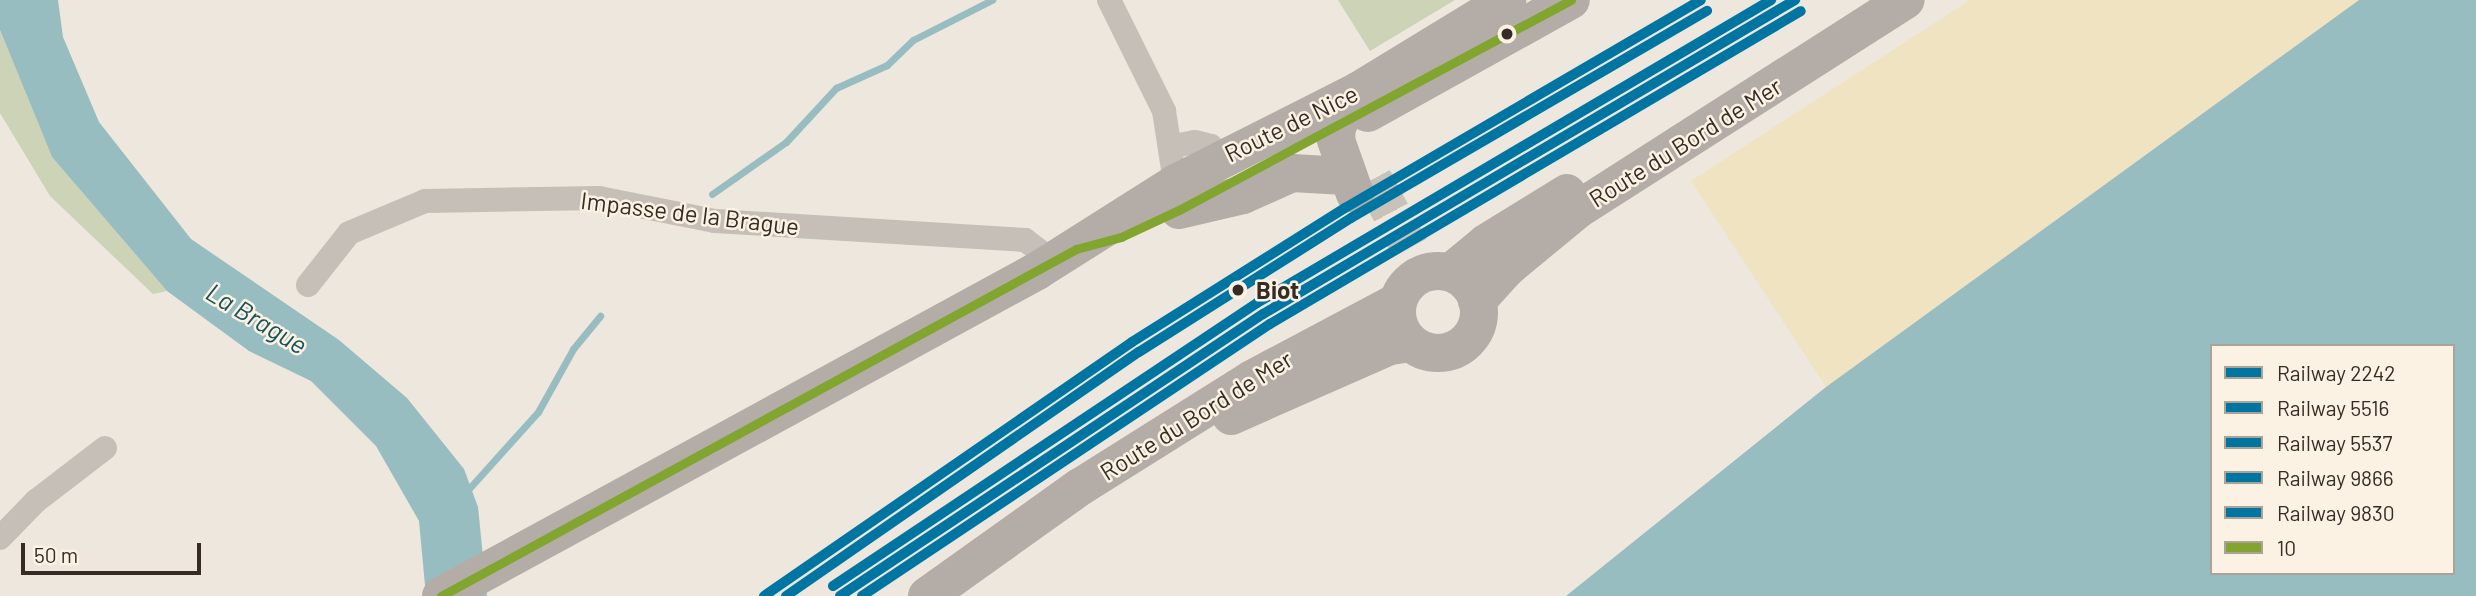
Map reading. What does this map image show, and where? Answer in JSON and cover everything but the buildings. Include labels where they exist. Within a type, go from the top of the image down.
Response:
[{"type":"main road","name":"Route de Nice","points":[[1176,180],[1337,126],[1368,99],[1507,0]]},
{"type":"main road","name":"Route de Nice","points":[[441,596],[1065,255],[1121,237],[1176,180],[1221,157],[1368,99],[1571,0]]},
{"type":"main road","name":"Route du Bord de Mer","points":[[927,596],[1004,544],[1080,487],[1415,273],[1486,243],[1882,0]]},
{"type":"main road","name":"Route du Bord de Mer","points":[[1004,544],[1089,503],[1264,400],[1390,346],[1411,343],[1430,352],[1459,347],[1477,323],[1477,301],[1507,268],[1577,210],[1906,0]]},
{"type":"main road","points":[[1358,183],[1359,134],[1368,99]]},
{"type":"main road","points":[[1337,126],[1358,183]]},
{"type":"main road","points":[[1176,180],[1242,195],[1292,173],[1358,183]]},
{"type":"main road","points":[[1411,343],[1398,325],[1415,273],[1462,279],[1477,301]]},
{"type":"street","points":[[1108,0],[1164,111],[1176,180]]},
{"type":"street","name":"Impasse de la Brague","points":[[308,285],[349,233],[425,201],[599,198],[715,221],[1025,240],[1065,255]]},
{"type":"street","points":[[0,538],[36,501],[105,448]]},
{"type":"green space","points":[[1338,0],[1455,0],[1370,51]]},
{"type":"green space","points":[[0,30],[52,157],[167,291],[153,294],[50,196],[0,113]]},
{"type":"sand","points":[[1970,0],[2359,0],[1826,387],[1691,181]]},
{"type":"water","name":"La Brague","points":[[0,0],[58,0],[63,37],[99,122],[191,239],[339,340],[407,398],[464,469],[478,507],[487,596],[426,596],[419,521],[376,446],[311,381],[249,351],[167,291],[52,157],[0,30]]},
{"type":"water","points":[[2359,0],[2476,0],[2476,596],[1566,596],[1826,387]]},
{"type":"waterway","points":[[712,194],[786,142],[836,88],[887,65],[913,40],[992,0]]},
{"type":"waterway","points":[[465,493],[538,412],[573,349],[600,316]]},
{"type":"tunnel","points":[[1373,179],[1410,248]]},
{"type":"rail line","name":"5537","points":[[764,596],[1132,342],[1345,208],[1701,0]]},
{"type":"rail line","name":"9866","points":[[833,586],[1257,303],[1771,0]]},
{"type":"rail line","name":"2242","points":[[840,596],[1263,314],[1795,0]]},
{"type":"rail line","name":"9830","points":[[786,596],[1139,352],[1351,218],[1707,11]]},
{"type":"rail line","name":"5516","points":[[862,596],[1270,324],[1801,11]]},
{"type":"transit line","name":"10","points":[[441,596],[1076,249],[1121,237],[1179,210],[1571,0]]},
{"type":"place","name":"Biot","points":[[1238,290]]}]
